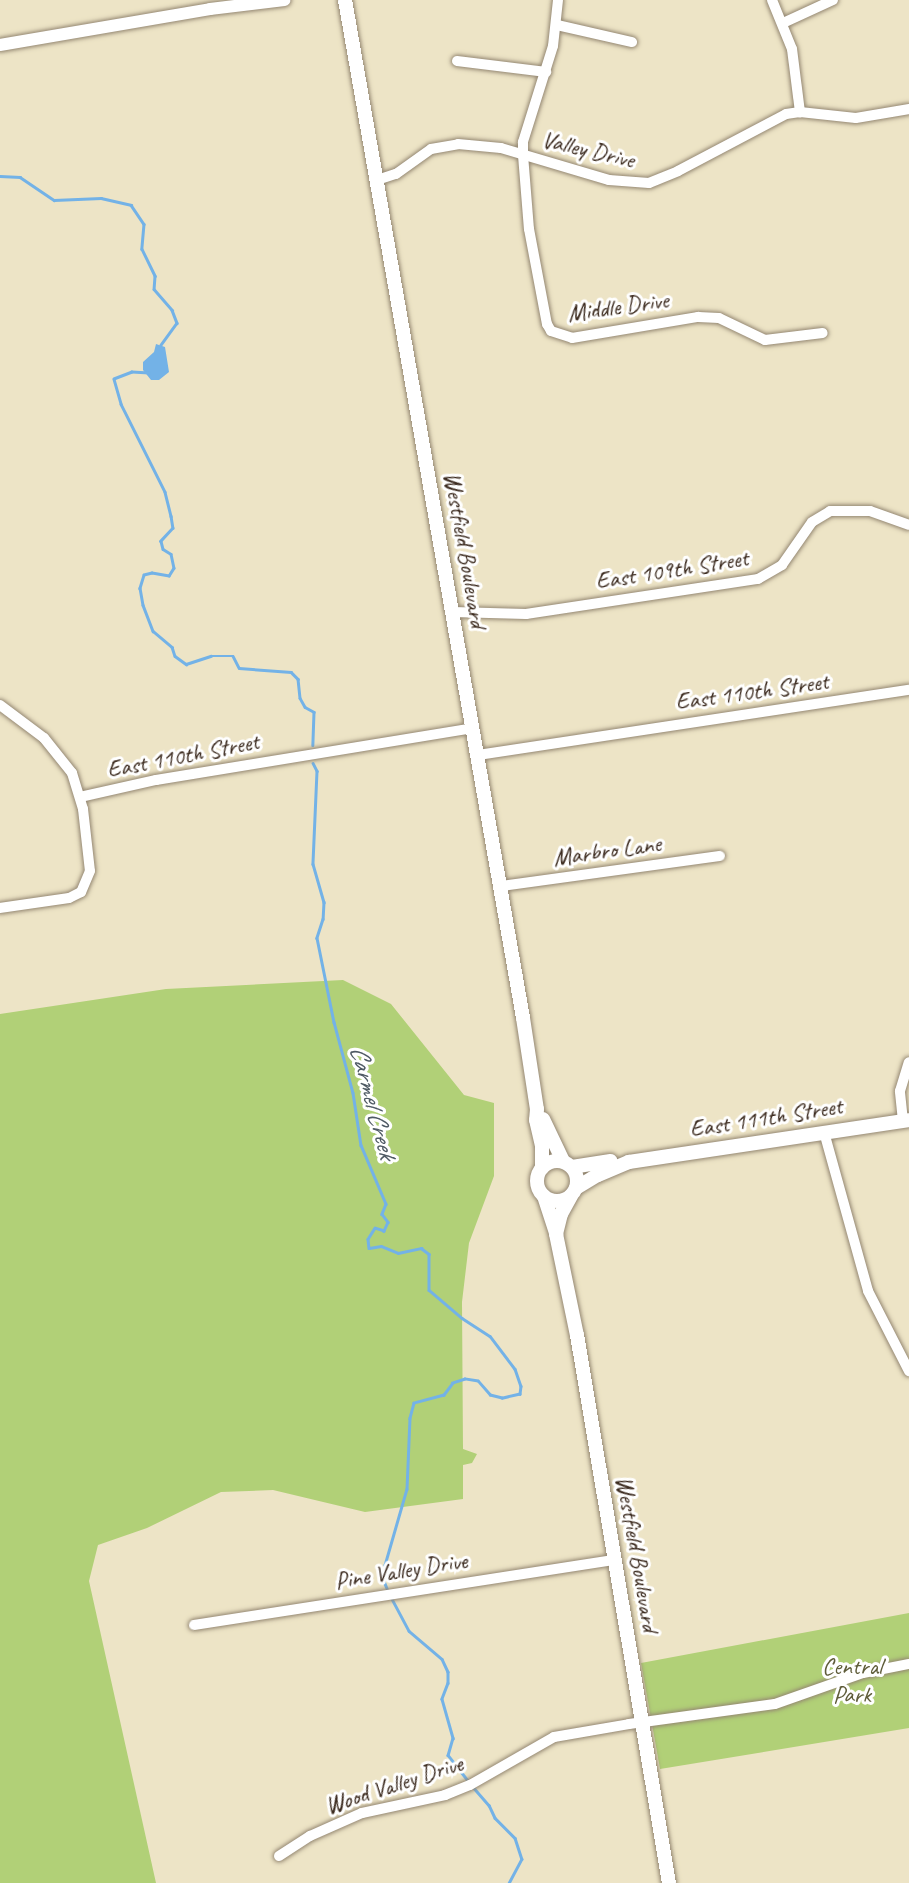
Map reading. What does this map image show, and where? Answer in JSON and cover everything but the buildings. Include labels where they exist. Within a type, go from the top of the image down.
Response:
[{"type":"main road","name":"Westfield Boulevard","points":[[345,0],[478,755],[537,1109],[542,1168]]},
{"type":"main road","name":"Westfield Boulevard","points":[[537,1109],[568,1164]]},
{"type":"main road","name":"East 111th Street","points":[[574,1192],[629,1161],[906,1120]]},
{"type":"main road","name":"East 111th Street","points":[[568,1164],[593,1166],[620,1159],[629,1161]]},
{"type":"main road","points":[[556,1234],[561,1214],[574,1192],[578,1179],[568,1164],[554,1161],[542,1168],[537,1182],[544,1196],[557,1201],[574,1192]]},
{"type":"main road","name":"Westfield Boulevard","points":[[544,1196],[551,1227],[556,1234],[615,1560],[669,1883]]},
{"type":"street","points":[[0,45],[210,9],[284,0]]},
{"type":"street","points":[[523,155],[523,142],[546,72],[556,25],[558,0]]},
{"type":"street","points":[[772,0],[783,23],[794,59],[800,112]]},
{"type":"street","points":[[783,23],[833,0]]},
{"type":"street","points":[[556,25],[632,42]]},
{"type":"street","points":[[457,61],[546,72]]},
{"type":"street","name":"Valley Drive","points":[[377,180],[392,177],[416,158],[440,146],[490,146],[609,180],[649,183],[678,171],[778,117],[800,112],[856,118],[909,109]]},
{"type":"street","name":"Middle Drive","points":[[523,155],[530,239],[547,324],[556,335],[572,338],[698,317],[719,318],[765,340],[823,333]]},
{"type":"street","name":"East 109th Street","points":[[453,612],[526,614],[758,579],[782,565],[812,522],[830,511],[870,511],[909,525]]},
{"type":"street","name":"East 110th Street","points":[[478,755],[909,691]]},
{"type":"street","points":[[0,705],[44,738],[61,758],[78,786],[80,797]]},
{"type":"street","name":"East 110th Street","points":[[0,908],[69,898],[81,892],[90,871],[80,797],[208,771],[473,728]]},
{"type":"street","name":"Marbro Lane","points":[[500,886],[720,856]]},
{"type":"street","points":[[906,1120],[900,1091],[909,1062]]},
{"type":"street","points":[[824,1132],[864,1282],[909,1371]]},
{"type":"street","name":"Pine Valley Drive","points":[[194,1625],[380,1594],[615,1560]]},
{"type":"street","name":"Wood Valley Drive","points":[[279,1856],[310,1836],[362,1813],[445,1795],[473,1783],[554,1737],[775,1704],[863,1673],[909,1664]]},
{"type":"green space","points":[[343,980],[391,1004],[464,1095],[494,1103],[494,1176],[469,1243],[462,1302],[463,1449],[477,1454],[472,1463],[463,1465],[463,1499],[365,1512],[273,1490],[221,1492],[147,1528],[98,1545],[89,1581],[156,1883],[0,1883],[0,1014],[166,989]]},
{"type":"green space","name":"Central Park","points":[[909,1613],[909,1728],[660,1769],[641,1663]]},
{"type":"water","points":[[156,344],[165,347],[169,372],[159,380],[151,380],[143,370],[143,362],[154,352]]},
{"type":"waterway","name":"Carmel Creek","points":[[0,176],[20,177],[54,200],[101,198],[131,205],[144,224],[142,249],[155,276],[154,289],[172,310],[177,323],[161,345]]},
{"type":"waterway","name":"Carmel Creek","points":[[149,373],[132,372],[114,379],[121,404],[165,492],[173,528],[161,541],[163,549],[171,554],[174,568],[169,576],[152,573],[144,575],[140,588],[153,631],[172,647],[175,656],[186,664],[211,656],[233,656],[239,668],[291,672],[298,679],[300,698],[305,707],[314,712],[313,745]]},
{"type":"waterway","name":"Carmel Creek","points":[[313,763],[317,771],[313,864],[324,902],[323,919],[317,938],[334,1022],[353,1093],[361,1145],[386,1204],[382,1214],[388,1222],[384,1231],[375,1228],[368,1239],[369,1248],[381,1246],[398,1253],[421,1248],[429,1254],[429,1290],[462,1318],[490,1336],[515,1369],[521,1386],[520,1394],[502,1398],[490,1395],[478,1381],[465,1379],[453,1383],[444,1395],[414,1403],[410,1418],[407,1489],[385,1565],[384,1581],[388,1591]]},
{"type":"waterway","name":"Carmel Creek","points":[[391,1597],[409,1631],[442,1659],[448,1672],[448,1683],[442,1699],[453,1738],[448,1755],[469,1782]]},
{"type":"waterway","name":"Carmel Creek","points":[[474,1788],[489,1805],[495,1818],[515,1838],[522,1859],[509,1883]]}]
